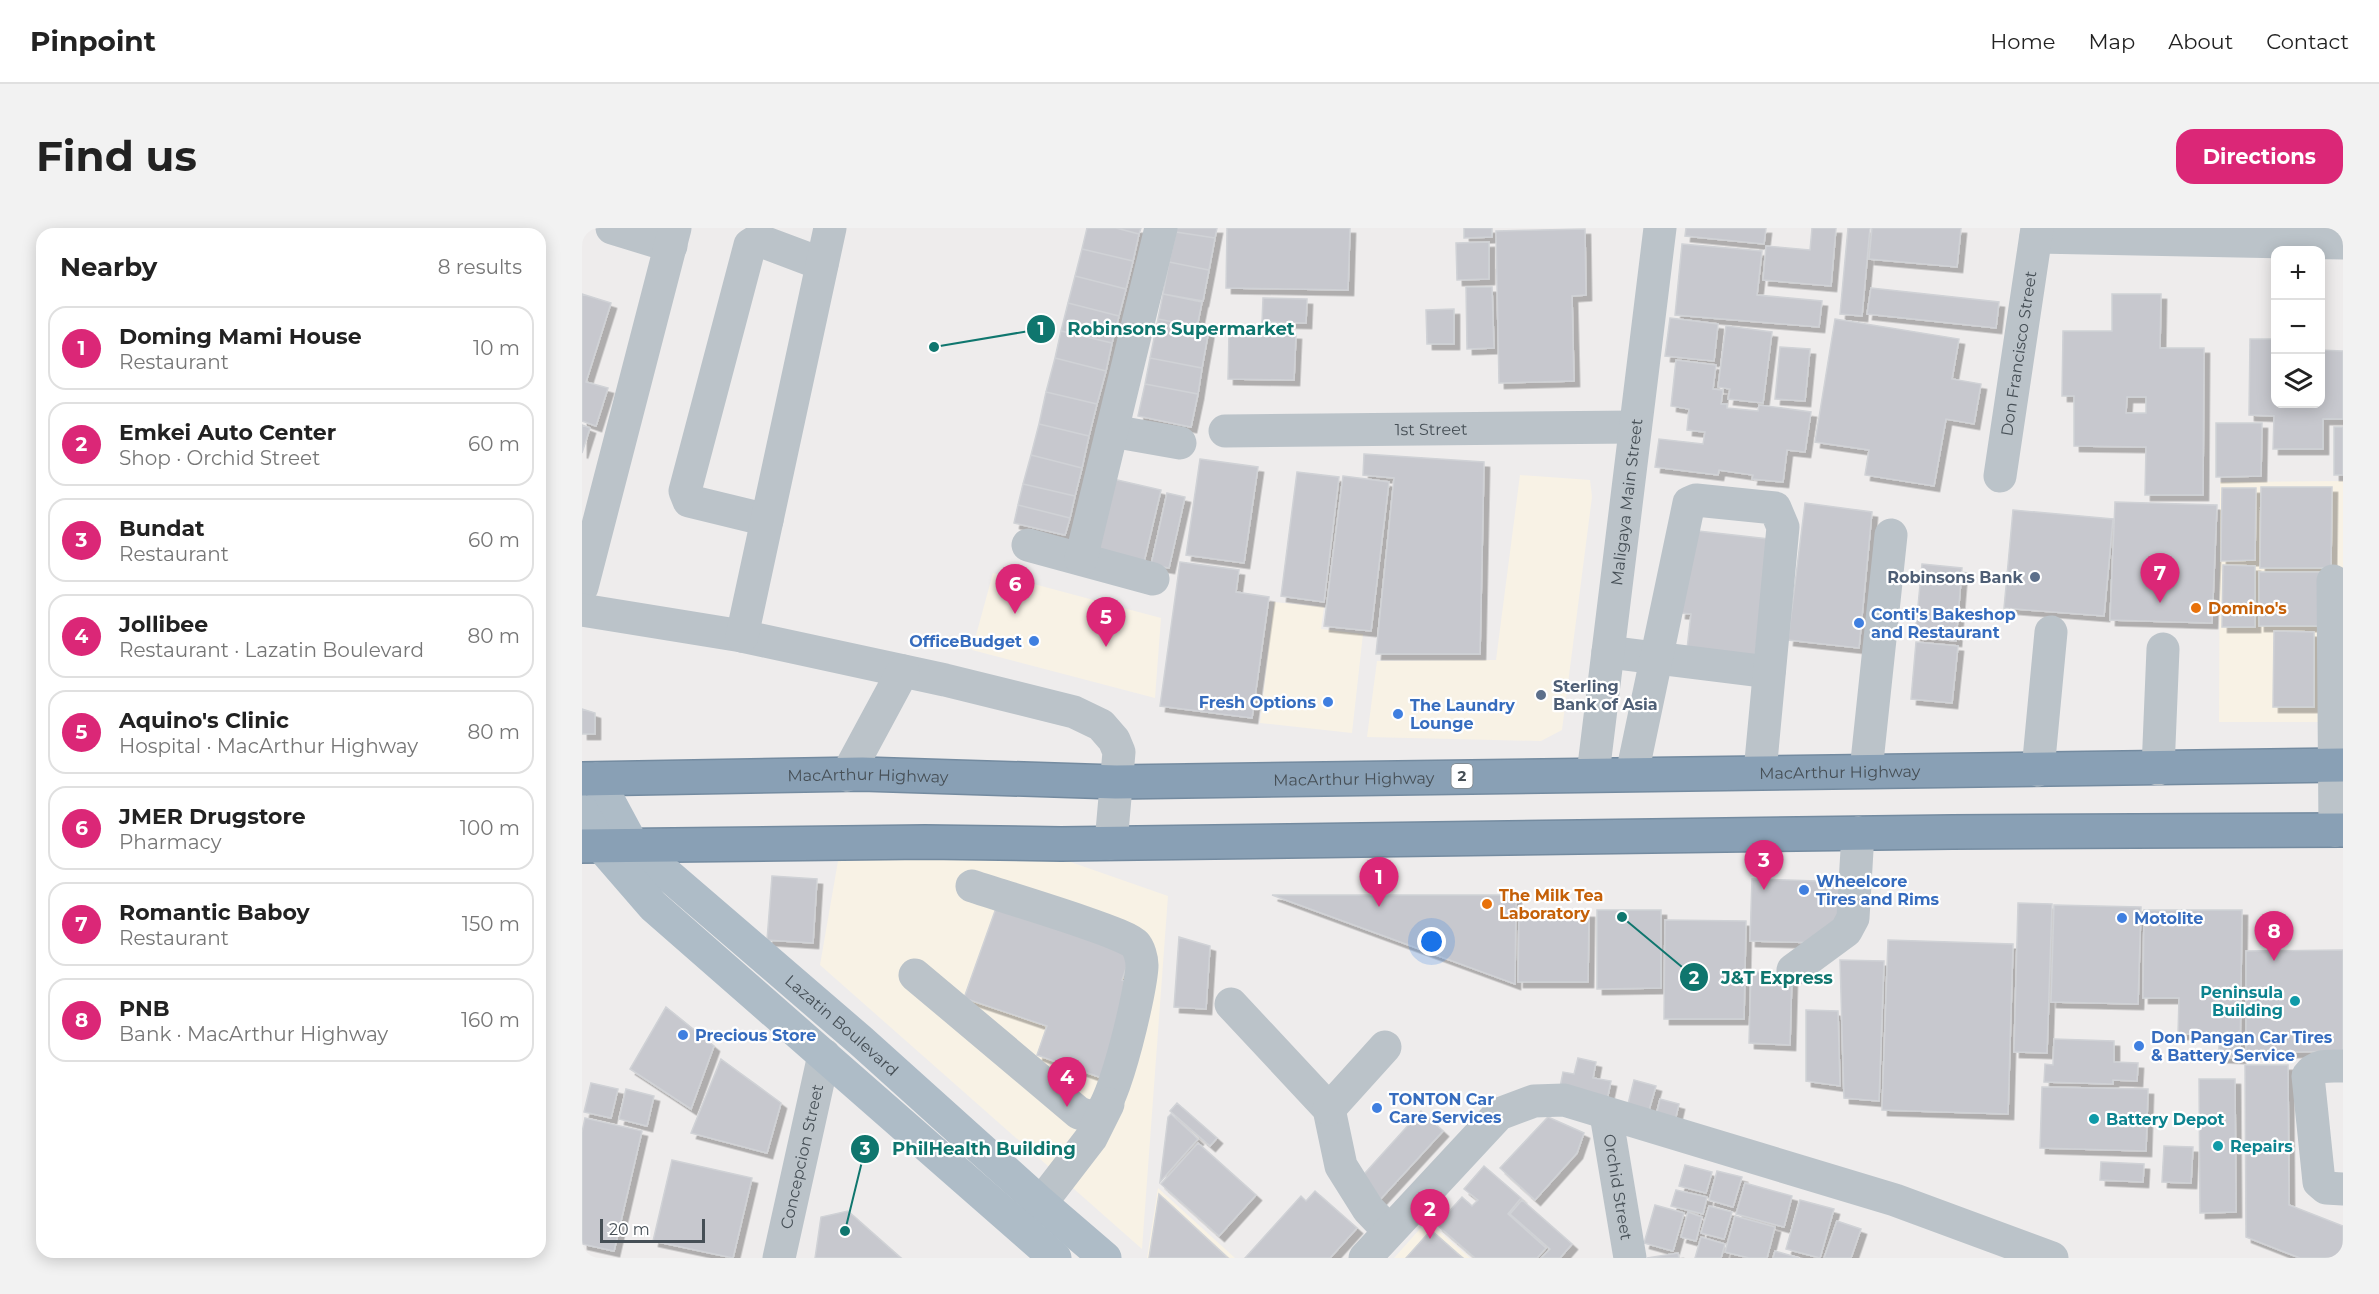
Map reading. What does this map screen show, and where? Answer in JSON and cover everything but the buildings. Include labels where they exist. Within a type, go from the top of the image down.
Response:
[{"type":"highway","name":"MacArthur Highway","points":[[590,779],[848,774],[1116,782],[2338,766]]},
{"type":"highway","points":[[605,845],[1112,843],[1858,833],[2339,830]]},
{"type":"main road","name":"Lazatin Boulevard","points":[[590,779],[605,845],[887,1064],[1105,1258]]},
{"type":"main road","name":"Lazatin Boulevard","points":[[582,811],[605,845],[653,906],[1055,1258]]},
{"type":"street","points":[[582,586],[673,237],[612,228]]},
{"type":"street","points":[[742,636],[830,228]]},
{"type":"street","points":[[1081,559],[1161,228]]},
{"type":"street","name":"Maligaya Main Street","points":[[1593,774],[1660,228]]},
{"type":"street","points":[[2037,232],[2343,243]]},
{"type":"street","name":"Don Francisco Street","points":[[2000,476],[2037,232]]},
{"type":"street","points":[[767,520],[689,501],[685,491],[750,245],[758,240],[822,264]]},
{"type":"street","name":"1st Street","points":[[1226,431],[1635,427]]},
{"type":"street","points":[[1112,431],[1180,443]]},
{"type":"street","points":[[1632,774],[1689,504],[1696,500],[1775,508],[1783,527],[1760,772]]},
{"type":"street","points":[[1866,771],[1891,535]]},
{"type":"street","points":[[1028,545],[1153,579]]},
{"type":"street","points":[[2333,581],[2339,830]]},
{"type":"street","points":[[582,610],[742,636],[903,671],[1074,712],[1101,725],[1114,740],[1119,752],[1112,843]]},
{"type":"street","points":[[2038,770],[2051,632]]},
{"type":"street","points":[[2158,769],[2163,649]]},
{"type":"street","points":[[1608,652],[1769,672]]},
{"type":"street","points":[[848,774],[903,671]]},
{"type":"street","points":[[1793,970],[1845,931],[1853,918],[1858,833]]},
{"type":"street","points":[[972,886],[1133,941],[1137,945],[1142,965],[1128,1038],[1108,1104],[1091,1138],[1041,1203]]},
{"type":"street","points":[[915,975],[1079,1113],[1091,1117],[1100,1114],[1108,1104]]},
{"type":"street","points":[[1231,1004],[1329,1108],[1341,1166],[1368,1209],[1389,1231]]},
{"type":"street","points":[[1329,1108],[1385,1047]]},
{"type":"street","name":"Concepcion Street","points":[[779,1258],[824,1055]]},
{"type":"street","points":[[2343,1066],[2318,1067],[2312,1070],[2308,1077],[2319,1182],[2326,1188],[2343,1189]]},
{"type":"street","points":[[1365,1258],[1499,1114],[1534,1101],[1564,1100],[1895,1200],[2052,1258]]},
{"type":"street","name":"Orchid Street","points":[[1606,1114],[1630,1258]]},
{"type":"shaded area","points":[[1520,475],[1590,480],[1592,497],[1562,730],[1541,741],[1367,737],[1377,661],[1496,660]]},
{"type":"shaded area","points":[[2343,481],[2343,722],[2219,722],[2220,482]]},
{"type":"shaded area","points":[[993,573],[1161,618],[1155,698],[972,650]]},
{"type":"shaded area","points":[[1274,602],[1324,607],[1321,629],[1363,634],[1352,733],[1260,723]]},
{"type":"shaded area","points":[[1042,852],[1168,896],[1142,1249],[820,965],[838,861]]},
{"type":"shaded area","points":[[1158,1188],[1235,1258],[1147,1258]]},
{"type":"shaded area","points":[[1427,1221],[1470,1258],[1394,1258]]},
{"type":"place","name":"Robinsons Supermarket","points":[[934,347]]},
{"type":"place","name":"Robinsons Bank","points":[[2035,577]]},
{"type":"place","name":"Romantic Baboy","points":[[2160,603]]},
{"type":"place","name":"Domino's","points":[[2196,608]]},
{"type":"place","name":"JMER Drugstore","points":[[1015,614]]},
{"type":"place","name":"Conti's Bakeshop and Restaurant","points":[[1859,623]]},
{"type":"place","name":"OfficeBudget","points":[[1034,641]]},
{"type":"place","name":"Aquino's Clinic","points":[[1106,647]]},
{"type":"place","name":"Sterling Bank of Asia","points":[[1541,695]]},
{"type":"place","name":"Fresh Options","points":[[1328,702]]},
{"type":"place","name":"The Laundry Lounge","points":[[1398,714]]},
{"type":"place","name":"Bundat","points":[[1764,890]]},
{"type":"place","name":"Wheelcore Tires and Rims","points":[[1804,890]]},
{"type":"place","name":"The Milk Tea Laboratory","points":[[1487,904]]},
{"type":"place","name":"Doming Mami House","points":[[1379,907]]},
{"type":"place","name":"J&T Express","points":[[1622,917]]},
{"type":"place","name":"Motolite","points":[[2122,918]]},
{"type":"place","name":"PNB","points":[[2274,961]]},
{"type":"place","name":"Peninsula Building","points":[[2295,1001]]},
{"type":"place","name":"Precious Store","points":[[683,1035]]},
{"type":"place","name":"Don Pangan Car Tires & Battery Service","points":[[2139,1046]]},
{"type":"place","name":"Jollibee","points":[[1067,1107]]},
{"type":"place","name":"TONTON Car Care Services","points":[[1377,1108]]},
{"type":"place","name":"Battery Depot","points":[[2094,1119]]},
{"type":"place","name":"Repairs","points":[[2218,1146]]},
{"type":"place","name":"PhilHealth Building","points":[[845,1231]]},
{"type":"place","name":"Emkei Auto Center","points":[[1430,1239]]}]
